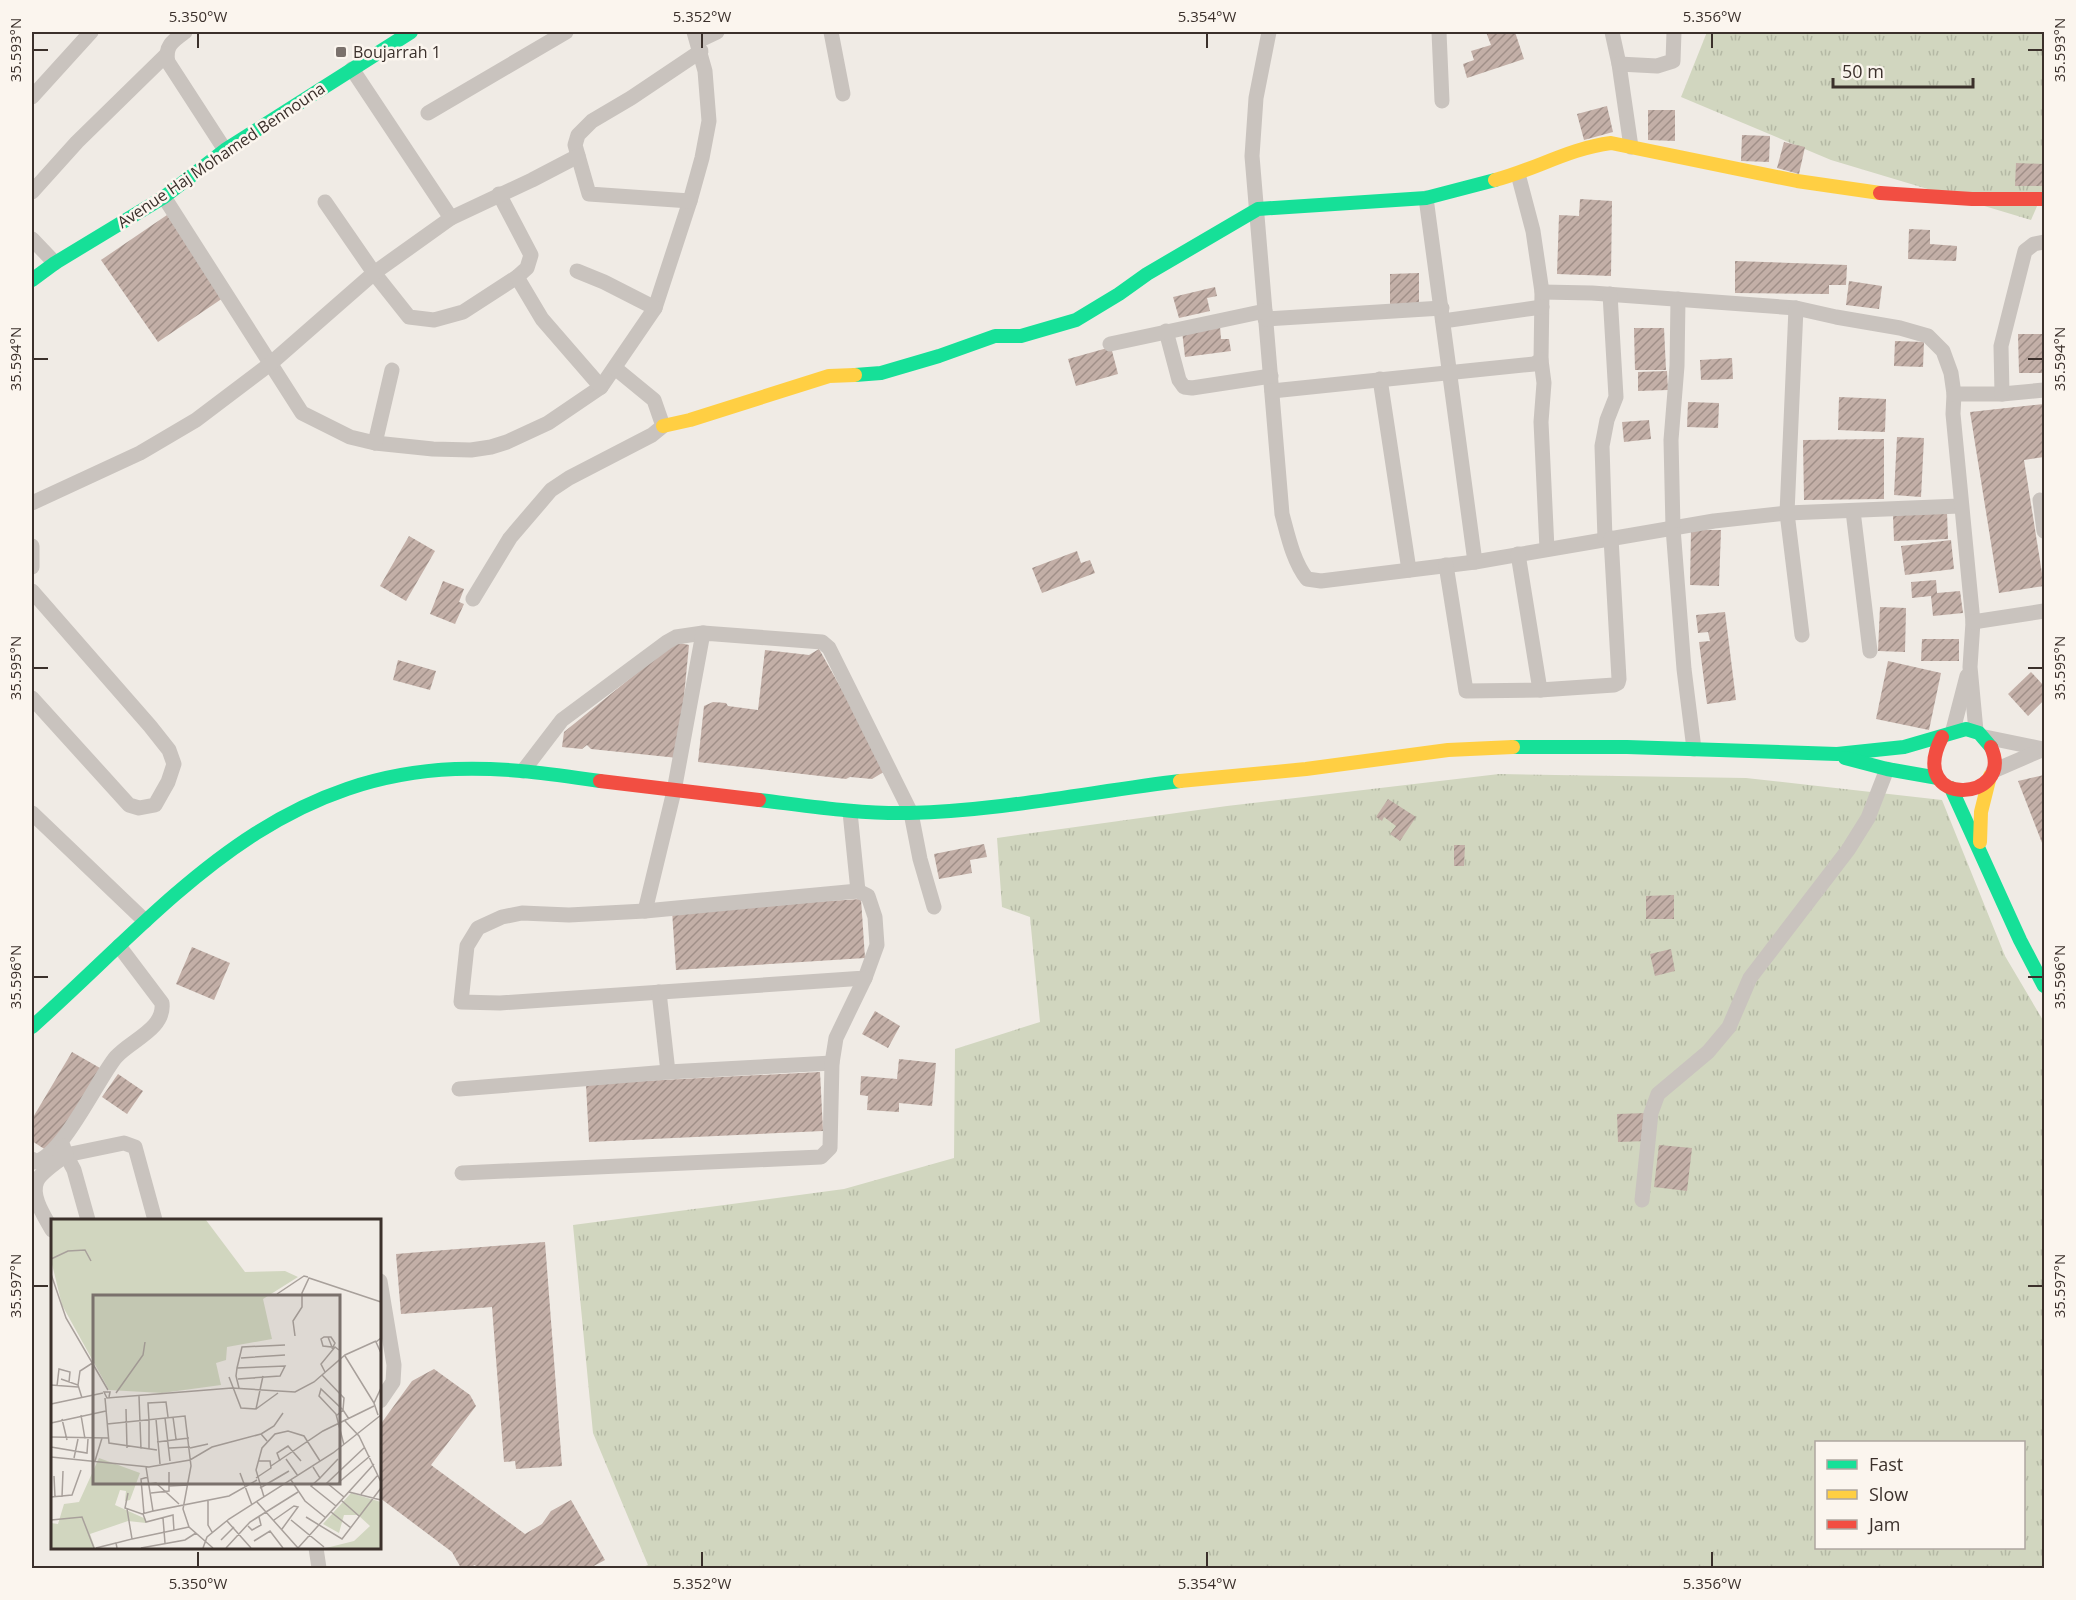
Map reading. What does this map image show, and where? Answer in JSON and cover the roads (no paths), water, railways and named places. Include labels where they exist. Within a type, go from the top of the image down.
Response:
[{"type":"street","points":[[32,97],[91,32]]},
{"type":"street","points":[[185,32],[171,42],[167,54],[168,62],[225,150]]},
{"type":"street","name":"Avenue Haj Mohamed Bennouna","points":[[32,280],[55,263],[164,197],[225,150],[409,32]]},
{"type":"street","points":[[429,113],[566,32]]},
{"type":"street","points":[[690,201],[589,194],[575,145],[576,137],[592,121],[631,98],[698,41],[717,32]]},
{"type":"street","points":[[831,32],[843,94]]},
{"type":"street","points":[[1269,32],[1256,98],[1252,156],[1282,514],[1294,552],[1305,576],[1310,580],[1321,581],[1475,562],[1714,521],[1787,513],[1960,506]]},
{"type":"street","points":[[1439,32],[1442,101]]},
{"type":"street","points":[[1612,32],[1620,64],[1631,147]]},
{"type":"street","points":[[1620,64],[1657,66],[1673,61],[1674,32]]},
{"type":"street","points":[[164,197],[302,412],[350,437],[375,443],[432,449],[471,450],[490,447],[507,442],[548,423],[601,387],[655,308],[690,201],[709,121],[705,71],[698,41]]},
{"type":"street","points":[[32,192],[77,142],[167,54]]},
{"type":"street","points":[[352,69],[451,218]]},
{"type":"street","points":[[473,599],[510,538],[551,490],[569,478],[652,435],[663,426],[690,420],[829,376],[870,375],[939,356],[995,336],[1021,336],[1076,320],[1147,274],[1202,244],[1225,226],[1258,209],[1426,198],[1518,174],[1566,154],[1595,145],[1611,143],[1774,177],[1850,189],[1941,199],[2044,199]]},
{"type":"street","points":[[32,503],[140,453],[196,420],[270,364],[374,273],[451,218],[578,156]]},
{"type":"street","points":[[1518,174],[1533,231],[1542,299],[1541,360],[1544,382],[1541,422],[1547,549]]},
{"type":"street","points":[[325,202],[374,273],[409,317],[423,320],[442,319],[463,312],[527,268],[531,255],[499,194]]},
{"type":"street","points":[[1426,198],[1475,562]]},
{"type":"street","points":[[32,238],[55,263]]},
{"type":"street","points":[[2002,394],[2001,346],[2025,251],[2034,244],[2044,242]]},
{"type":"street","points":[[577,271],[655,308]]},
{"type":"street","points":[[517,277],[542,319],[601,387]]},
{"type":"street","points":[[1446,565],[1466,691],[1540,690],[1618,683],[1602,446],[1607,420],[1616,397],[1610,294]]},
{"type":"street","points":[[1110,344],[1166,331],[1265,315],[1442,315],[1542,299],[1610,294],[1796,308],[1899,328],[1928,336],[1943,351],[1951,373],[1960,506],[1973,622],[1970,667],[1981,734],[1991,745],[1995,762],[1981,812],[1980,849]]},
{"type":"street","points":[[1678,299],[1677,366],[1671,440],[1673,528],[1684,669],[1694,750]]},
{"type":"street","points":[[1796,308],[1787,513],[1802,635]]},
{"type":"street","points":[[1166,331],[1179,380],[1184,387],[1192,388],[1380,380],[1534,364],[1541,360]]},
{"type":"street","points":[[615,368],[654,400],[663,426]]},
{"type":"street","points":[[375,443],[392,370]]},
{"type":"street","points":[[1380,380],[1409,570]]},
{"type":"street","points":[[1954,394],[2002,394],[2044,390]]},
{"type":"street","points":[[2040,500],[2044,531]]},
{"type":"street","points":[[1853,511],[1870,651]]},
{"type":"street","points":[[32,546],[32,567]]},
{"type":"street","points":[[1518,554],[1540,690]]},
{"type":"street","points":[[32,591],[169,750],[174,764],[168,782],[154,805],[139,808],[129,805],[32,698]]},
{"type":"street","points":[[1973,622],[2044,611]]},
{"type":"street","points":[[645,911],[674,790],[703,633]]},
{"type":"street","points":[[523,771],[562,720],[676,637],[703,633],[822,642],[829,648],[911,813],[920,859],[934,907]]},
{"type":"street","points":[[1938,778],[1933,768],[1936,746],[1948,734],[1970,667]]},
{"type":"street","points":[[32,1027],[145,921],[223,855],[254,833],[307,803],[378,780],[416,773],[449,769],[523,771],[836,808],[850,812],[911,813],[1494,747],[1830,754],[1889,749],[1965,729],[2044,749]]},
{"type":"street","points":[[1830,754],[1887,769],[1938,778],[1959,790],[1980,787],[1991,774],[2044,749]]},
{"type":"street","points":[[1642,1200],[1651,1113],[1658,1094],[1708,1052],[1729,1027],[1750,978],[1848,850],[1868,818],[1887,769]]},
{"type":"street","points":[[1952,788],[2020,940],[2044,986]]},
{"type":"street","points":[[850,812],[858,891]]},
{"type":"street","points":[[32,813],[145,921]]},
{"type":"street","points":[[462,1173],[821,1156],[830,1148],[832,1063],[836,1038],[865,978],[877,945],[875,917],[868,896],[858,891],[645,911],[568,915],[522,914],[502,917],[478,928],[467,946],[461,1002],[500,1003],[865,978]]},
{"type":"street","points":[[51,1228],[41,1209],[35,1190],[37,1179],[63,1148],[81,1112],[116,1056],[160,1019],[163,1010],[162,1003],[119,946]]},
{"type":"street","points":[[659,992],[668,1072]]},
{"type":"street","points":[[459,1089],[668,1072],[832,1063]]},
{"type":"street","points":[[32,1159],[41,1161],[63,1148],[124,1143],[135,1147],[154,1219]]},
{"type":"street","points":[[63,1148],[74,1170],[87,1219]]},
{"type":"street","points":[[381,1287],[394,1365],[393,1382],[381,1400]]},
{"type":"street","points":[[316,1549],[319,1569]]},
{"type":"place","name":"Boujarrah 1","points":[[341,52]]}]
